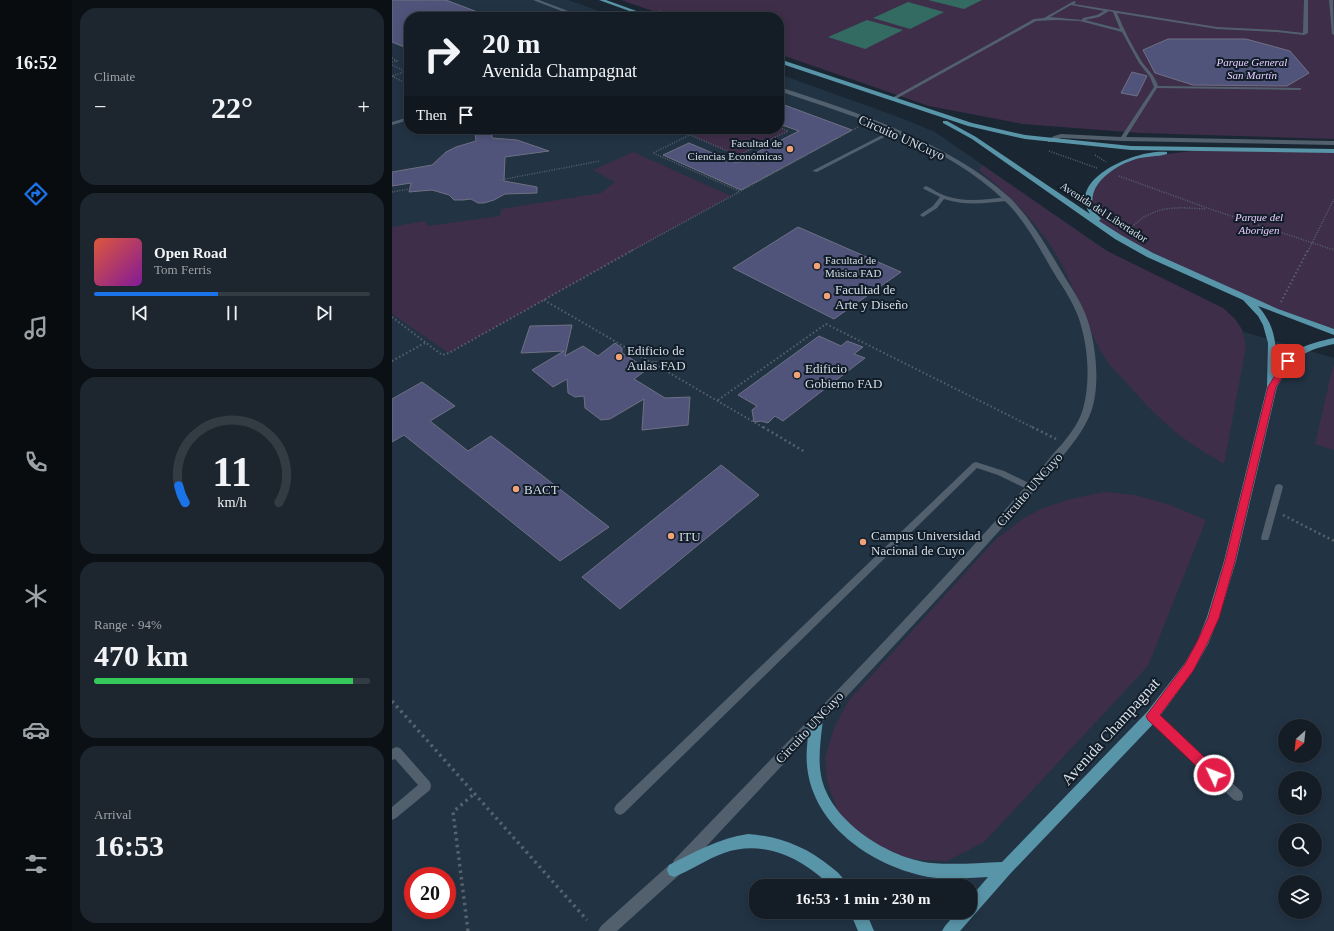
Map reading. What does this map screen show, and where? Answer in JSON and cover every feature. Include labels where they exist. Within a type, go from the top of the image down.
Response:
[{"type":"main road","points":[[601,0],[636,12]]},
{"type":"main road","name":"Avenida del Libertador","points":[[784,63],[970,125],[1050,141],[1203,150],[1334,151]]},
{"type":"main road","name":"Avenida del Libertador","points":[[916,108],[974,138],[1118,237],[1150,255],[1276,311],[1334,332]]},
{"type":"main road","points":[[1099,223],[1089,205],[1089,198],[1094,184],[1104,171],[1134,158],[1203,150]]},
{"type":"main road","name":"Avenida Champagnat","points":[[977,901],[1005,869],[1152,716],[1189,667],[1202,644],[1213,618],[1230,561],[1272,387],[1272,344],[1267,325],[1261,315],[1246,298]]},
{"type":"main road","name":"Avenida Champagnat","points":[[1272,387],[1288,361],[1299,352],[1309,347],[1334,341]]},
{"type":"main road","points":[[817,719],[813,759],[816,783],[831,812],[856,839],[889,858],[920,868],[945,870],[1005,869]]},
{"type":"main road","points":[[674,870],[734,843],[755,841],[783,846],[808,858],[834,879]]},
{"type":"main road","points":[[861,919],[866,931]]},
{"type":"main road","points":[[950,931],[961,919]]},
{"type":"street","points":[[535,0],[568,12]]},
{"type":"street","name":"Circuito UNCuyo","points":[[606,931],[674,870],[925,605],[1032,488],[1067,445],[1084,420],[1088,406],[1091,379],[1090,349],[1079,307],[1032,230],[1007,199],[954,161],[931,148],[894,131],[784,91]]},
{"type":"lane","points":[[1045,18],[1076,0]]},
{"type":"lane","points":[[1070,4],[1222,28],[1304,34],[1306,33],[1306,0]]},
{"type":"lane","points":[[1331,0],[1334,34]]},
{"type":"lane","points":[[1080,20],[1098,16],[1107,11]]},
{"type":"lane","points":[[1115,12],[1123,31],[1143,65],[1154,77],[1156,87],[1122,139]]},
{"type":"lane","points":[[892,99],[1035,20],[1045,18],[1080,20],[1123,31]]},
{"type":"lane","points":[[1156,87],[1300,89]]},
{"type":"lane","points":[[392,124],[404,120]]},
{"type":"lane","points":[[815,171],[894,131]]},
{"type":"lane","points":[[1050,141],[1061,136],[1122,139],[1334,143]]},
{"type":"lane","points":[[1202,141],[1203,150]]},
{"type":"lane","points":[[926,188],[942,197],[968,201],[983,202],[1007,199]]},
{"type":"lane","points":[[923,215],[935,207],[942,197]]},
{"type":"lane","points":[[620,809],[976,465],[1032,488]]},
{"type":"lane","points":[[1265,538],[1279,487]]},
{"type":"lane","points":[[1152,716],[1238,796]]},
{"type":"lane","points":[[392,755],[396,752],[426,786],[392,814]]},
{"type":"path","points":[[392,58],[397,61],[392,62]]},
{"type":"path","points":[[392,65],[404,71]]},
{"type":"path","points":[[392,76],[404,71]]},
{"type":"path","points":[[392,76],[404,82]]},
{"type":"path","points":[[392,317],[425,344],[442,355],[448,353],[862,124]]},
{"type":"path","points":[[739,156],[782,134]]},
{"type":"path","points":[[739,191],[653,153],[690,135],[774,172]]},
{"type":"path","points":[[1086,144],[1087,150],[1108,163],[1109,166],[1104,171]]},
{"type":"path","points":[[1044,149],[1210,209],[1334,250]]},
{"type":"path","points":[[495,181],[600,161]]},
{"type":"path","points":[[392,192],[410,189]]},
{"type":"path","points":[[1276,311],[1334,199]]},
{"type":"path","points":[[1150,255],[1138,240],[1132,227],[1139,219],[1147,213],[1174,207],[1210,209]]},
{"type":"path","points":[[544,300],[805,452]]},
{"type":"path","points":[[718,400],[826,324],[1067,445]]},
{"type":"path","points":[[392,361],[425,344]]},
{"type":"path","points":[[1272,510],[1334,541]]},
{"type":"path","points":[[392,701],[587,920]]},
{"type":"path","points":[[468,931],[458,844],[452,812],[474,794]]},
{"type":"shaded area","name":"Campus Universidad Nacional de Cuyo","points":[[392,0],[568,0],[602,12],[404,12],[404,134],[784,134],[784,76],[901,118],[935,132],[1107,251],[1223,309],[1235,319],[1244,332],[1334,358],[1334,931],[392,931]]},
{"type":"shaded area","points":[[928,0],[982,0],[964,9]]},
{"type":"shaded area","points":[[908,2],[944,12],[910,29],[873,18]]},
{"type":"shaded area","points":[[867,20],[903,30],[865,49],[828,37]]},
{"type":"green space","name":"Parque General San Martín","points":[[621,0],[1334,0],[1334,139],[1140,133],[1023,124],[929,106],[784,56],[784,12],[656,12]]},
{"type":"green space","points":[[692,134],[782,134],[739,156],[690,135]]},
{"type":"green space","name":"Parque del Aborigen","points":[[1200,150],[1334,151],[1334,332],[1275,311],[1150,255],[1099,223],[1089,198],[1091,191],[1106,172],[1134,158]]},
{"type":"green space","points":[[633,152],[731,196],[449,353],[392,314],[392,227],[424,221],[428,226],[500,216],[501,209],[601,193],[615,182],[593,170]]},
{"type":"green space","points":[[982,165],[1107,251],[1223,308],[1236,321],[1243,334],[1246,347],[1224,464],[1169,427],[1109,364],[1094,338],[1069,279],[1055,253],[1026,214],[979,170]]},
{"type":"green space","points":[[1334,366],[1334,450],[1315,444]]},
{"type":"green space","points":[[1105,492],[1135,495],[1170,505],[1206,520],[1148,666],[984,842],[947,861],[919,860],[890,853],[862,837],[837,810],[827,780],[825,758],[834,728],[849,700],[998,537],[1026,517],[1054,504],[1074,498]]},
{"type":"building","points":[[392,0],[446,0],[478,12],[404,12],[404,47],[392,42]]},
{"type":"building","points":[[1168,39],[1246,39],[1290,51],[1309,73],[1287,86],[1193,85],[1155,73],[1143,50]]},
{"type":"building","points":[[1132,72],[1147,76],[1137,96],[1121,93]]},
{"type":"building","name":"Facultad de Ciencias Económicas","points":[[784,105],[852,130],[741,190],[663,155],[689,143],[736,163],[799,131],[784,126]]},
{"type":"building","points":[[475,134],[492,134],[492,138],[517,140],[549,151],[505,157],[504,181],[537,187],[537,193],[505,194],[494,200],[478,203],[471,199],[454,200],[449,195],[432,190],[409,192],[411,183],[392,186],[392,172],[432,165],[446,152],[456,147],[476,141]]},
{"type":"building","name":"Facultad de Arte y Diseño","points":[[798,227],[901,272],[834,319],[733,268]]},
{"type":"building","points":[[572,325],[565,356],[583,346],[598,356],[615,343],[622,348],[622,353],[638,363],[657,362],[634,379],[665,398],[690,397],[688,425],[642,430],[644,399],[610,419],[601,420],[585,408],[584,396],[575,397],[568,393],[567,379],[553,387],[532,370],[564,351],[521,353],[530,326]]},
{"type":"building","name":"Facultad de Arte y Diseño","points":[[819,336],[841,346],[847,341],[863,347],[854,354],[865,358],[783,421],[775,416],[768,423],[761,421],[754,422],[752,410],[757,406],[738,395]]},
{"type":"building","name":"BACT","points":[[422,382],[455,406],[430,421],[468,451],[491,436],[609,527],[560,561],[404,435],[392,442],[392,399]]},
{"type":"building","name":"ITU","points":[[721,465],[759,495],[620,609],[582,577]]},
{"type":"place","name":"Facultad de Ciencias Económicas","points":[[790,149]]},
{"type":"place","name":"Facultad de Música FAD","points":[[817,266]]},
{"type":"place","name":"Facultad de Arte y Diseño","points":[[827,296]]},
{"type":"place","name":"Edificio de Aulas FAD","points":[[619,357]]},
{"type":"place","name":"Edificio Gobierno FAD","points":[[797,375]]},
{"type":"place","name":"BACT","points":[[516,489]]},
{"type":"place","name":"ITU","points":[[671,536]]},
{"type":"place","name":"Campus Universidad Nacional de Cuyo","points":[[863,542]]},
{"type":"route","points":[[1214,775],[1152,716],[1189,667],[1202,644],[1213,618],[1230,561],[1272,387],[1288,361]]}]
